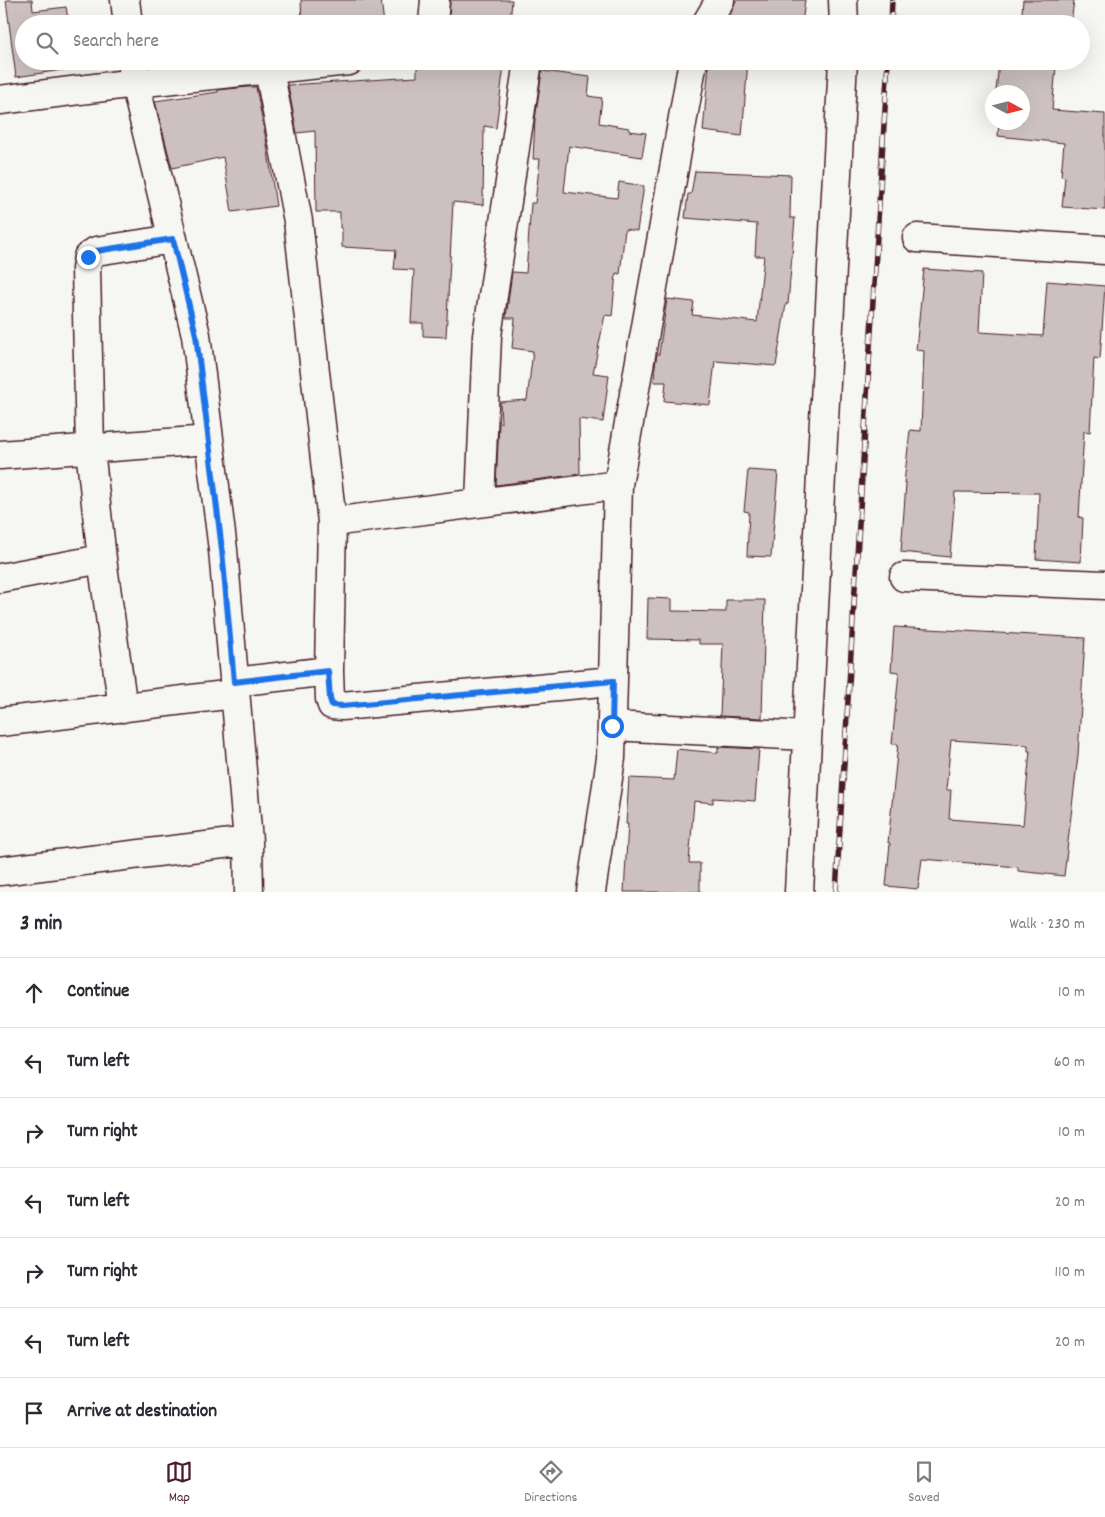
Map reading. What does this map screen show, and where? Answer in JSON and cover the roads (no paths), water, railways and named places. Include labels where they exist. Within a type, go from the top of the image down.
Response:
[{"type":"street","points":[[126,0],[127,15]]},
{"type":"street","points":[[434,15],[435,0]]},
{"type":"street","points":[[711,15],[720,0]]},
{"type":"street","points":[[842,0],[843,15]]},
{"type":"street","points":[[0,100],[133,72],[269,70],[298,221],[332,522],[328,671],[332,705],[342,706],[613,681]]},
{"type":"street","points":[[480,502],[487,336],[527,70]]},
{"type":"street","points":[[590,892],[611,758],[618,485],[691,70]]},
{"type":"street","points":[[799,892],[843,70]]},
{"type":"street","points":[[133,72],[196,335],[222,550],[248,841],[249,892]]},
{"type":"street","points":[[917,238],[1105,250]]},
{"type":"street","points":[[123,708],[102,559],[90,448],[86,269],[88,257],[96,251],[173,239]]},
{"type":"street","points":[[0,455],[209,440]]},
{"type":"street","points":[[332,522],[618,485]]},
{"type":"street","points":[[0,578],[102,559]]},
{"type":"street","points":[[904,577],[1105,585]]},
{"type":"street","points":[[0,722],[123,708],[328,671]]},
{"type":"street","points":[[612,726],[807,736]]},
{"type":"street","points":[[0,871],[248,841]]},
{"type":"railway","points":[[891,15],[892,0]]},
{"type":"railway","points":[[836,892],[887,70]]}]
